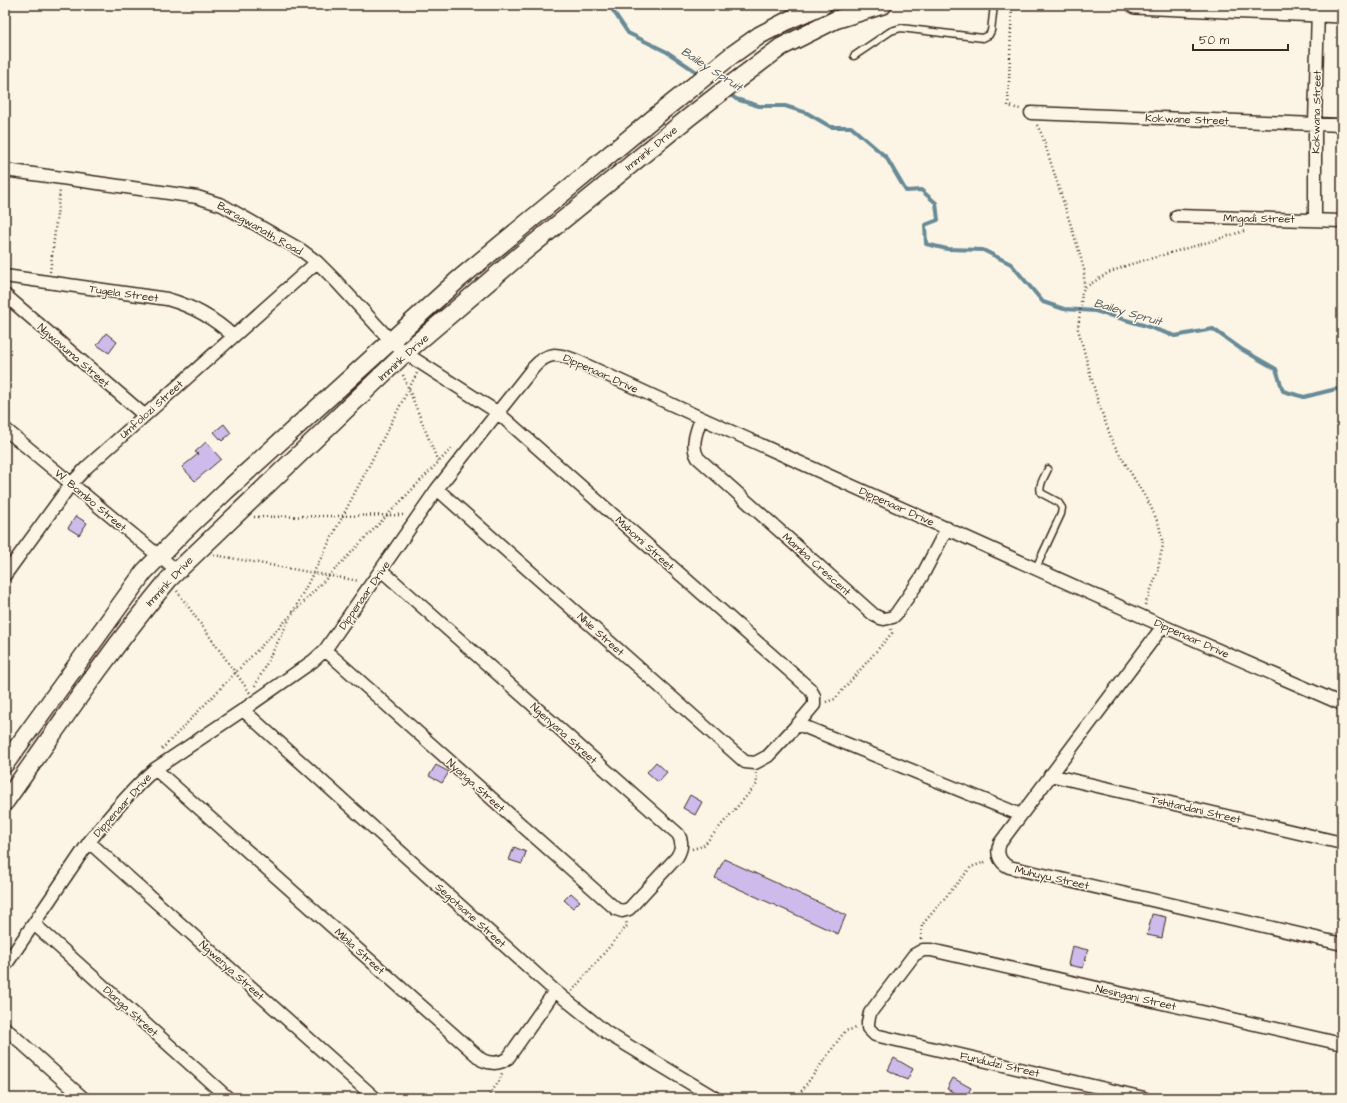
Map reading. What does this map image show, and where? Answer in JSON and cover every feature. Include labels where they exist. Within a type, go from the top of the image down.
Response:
[{"type":"main road","name":"Immink Drive","points":[[5,764],[144,572],[226,491],[458,279],[705,76],[760,35],[823,5]]},
{"type":"main road","name":"Immink Drive","points":[[5,802],[142,611],[173,575],[405,353],[520,255],[688,118],[781,46],[835,20],[883,5]]},
{"type":"main road","points":[[1135,5],[1318,9],[1342,14]]},
{"type":"street","name":"Kokwana Street","points":[[1315,219],[1315,124],[1318,9]]},
{"type":"street","name":"Kokwane Street","points":[[1032,113],[1342,125]]},
{"type":"street","name":"Baragwanath Road","points":[[5,170],[197,197],[222,205],[301,250],[317,262],[405,353]]},
{"type":"street","name":"Mngadi Street","points":[[1177,216],[1342,221]]},
{"type":"street","name":"Umfolozi Street","points":[[7,566],[71,484],[87,467],[317,262]]},
{"type":"street","name":"Tugela Street","points":[[5,276],[179,302],[205,315],[224,327],[234,336]]},
{"type":"street","name":"Ngwavuma Street","points":[[5,294],[144,416]]},
{"type":"street","name":"Mxhomi Street","points":[[405,353],[498,412],[810,689],[814,696],[814,705]]},
{"type":"street","name":"Dippenaar Drive","points":[[5,966],[102,825],[144,779],[155,769],[243,710],[253,697],[313,660],[325,650],[437,489],[537,364],[547,356],[554,354],[577,361],[1163,626],[1342,704]]},
{"type":"street","name":"Mamba Crescent","points":[[702,418],[694,445],[698,458],[874,615],[880,618],[889,618]]},
{"type":"street","name":"W. Bombo Street","points":[[5,429],[158,557],[173,575]]},
{"type":"street","name":"Nhle Street","points":[[437,489],[741,758],[749,763],[755,763]]},
{"type":"street","points":[[889,618],[896,614],[921,578],[947,528]]},
{"type":"street","name":"Ngenyana Street","points":[[381,570],[678,834],[681,845],[680,852]]},
{"type":"street","points":[[999,857],[998,852],[1000,843],[1163,626]]},
{"type":"street","name":"Nyanga Street","points":[[325,650],[616,909],[628,908]]},
{"type":"street","points":[[755,763],[768,756],[814,705]]},
{"type":"street","name":"Segotsane Street","points":[[243,710],[560,995],[607,1033],[715,1098]]},
{"type":"street","points":[[798,724],[1021,815]]},
{"type":"street","name":"Mbila Street","points":[[155,769],[482,1060],[490,1063],[504,1061]]},
{"type":"street","name":"Tshitandani Street","points":[[1050,775],[1342,843]]},
{"type":"street","name":"Ngwenya Street","points":[[90,842],[375,1098]]},
{"type":"street","points":[[628,908],[680,852]]},
{"type":"street","name":"Muhuyu Street","points":[[999,857],[1004,864],[1009,867],[1342,944]]},
{"type":"street","name":"Dlanga Street","points":[[34,924],[228,1098]]},
{"type":"street","points":[[868,1022],[870,1013],[914,955],[925,951]]},
{"type":"street","name":"Nesingani Street","points":[[925,951],[1342,1044]]},
{"type":"street","points":[[504,1061],[511,1055],[560,995]]},
{"type":"street","name":"Fundudzi Street","points":[[868,1022],[870,1030],[875,1035],[1144,1098]]},
{"type":"street","points":[[5,1028],[83,1098]]},
{"type":"lane","points":[[854,56],[891,31],[901,28],[983,38],[989,36],[994,5]]},
{"type":"lane","points":[[1036,568],[1061,514],[1062,508],[1058,502],[1041,493],[1040,489],[1048,469]]},
{"type":"path","points":[[1012,5],[1008,106],[1032,113],[1042,135],[1084,270],[1084,288],[1081,298],[1078,329],[1098,402],[1113,444],[1150,505],[1159,525],[1163,545],[1156,577],[1141,616]]},
{"type":"path","points":[[48,282],[62,178]]},
{"type":"path","points":[[1084,288],[1108,273],[1128,265],[1246,230]]},
{"type":"path","points":[[253,697],[292,614],[418,371]]},
{"type":"path","points":[[403,375],[445,479]]},
{"type":"path","points":[[160,751],[454,447]]},
{"type":"path","points":[[241,510],[248,517],[404,515],[416,520]]},
{"type":"path","points":[[197,552],[372,584]]},
{"type":"path","points":[[173,575],[253,697]]},
{"type":"path","points":[[814,705],[835,699],[892,633],[889,618]]},
{"type":"path","points":[[680,852],[703,846],[758,784],[755,763]]},
{"type":"path","points":[[925,951],[922,925],[972,866],[999,857]]},
{"type":"path","points":[[560,995],[627,926],[628,908]]},
{"type":"path","points":[[798,1098],[844,1031],[868,1022]]},
{"type":"path","points":[[487,1098],[500,1080],[504,1061]]},
{"type":"building","points":[[106,333],[117,342],[109,353],[97,345]]},
{"type":"building","points":[[224,424],[231,433],[222,441],[214,432]]},
{"type":"building","points":[[206,442],[221,459],[195,481],[182,467],[198,454],[195,452]]},
{"type":"building","points":[[76,516],[87,523],[79,535],[68,528]]},
{"type":"building","points":[[656,762],[667,772],[658,782],[647,772]]},
{"type":"building","points":[[436,765],[449,772],[442,783],[429,776]]},
{"type":"building","points":[[690,795],[702,802],[695,815],[683,808]]},
{"type":"building","points":[[514,847],[526,852],[522,864],[509,860]]},
{"type":"building","points":[[724,859],[846,915],[838,934],[715,878]]},
{"type":"building","points":[[571,893],[580,901],[573,908],[564,900]]},
{"type":"building","points":[[1152,914],[1166,917],[1162,938],[1147,935]]},
{"type":"building","points":[[1072,946],[1088,950],[1083,968],[1068,965]]},
{"type":"building","points":[[894,1058],[913,1069],[907,1080],[888,1070]]},
{"type":"building","points":[[953,1078],[971,1088],[965,1098],[947,1089]]},
{"type":"waterway","name":"Bailey Spruit","points":[[603,5],[612,9],[628,33],[667,52],[701,75]]},
{"type":"waterway","name":"Bailey Spruit","points":[[727,92],[736,99],[759,106],[785,106],[807,113],[831,127],[851,127],[886,157],[906,191],[921,190],[936,203],[938,220],[925,225],[926,244],[947,249],[983,250],[1011,264],[1043,302],[1064,309],[1095,311],[1175,336],[1213,329],[1241,349],[1276,369],[1283,391],[1304,397],[1336,389],[1342,391]]}]
